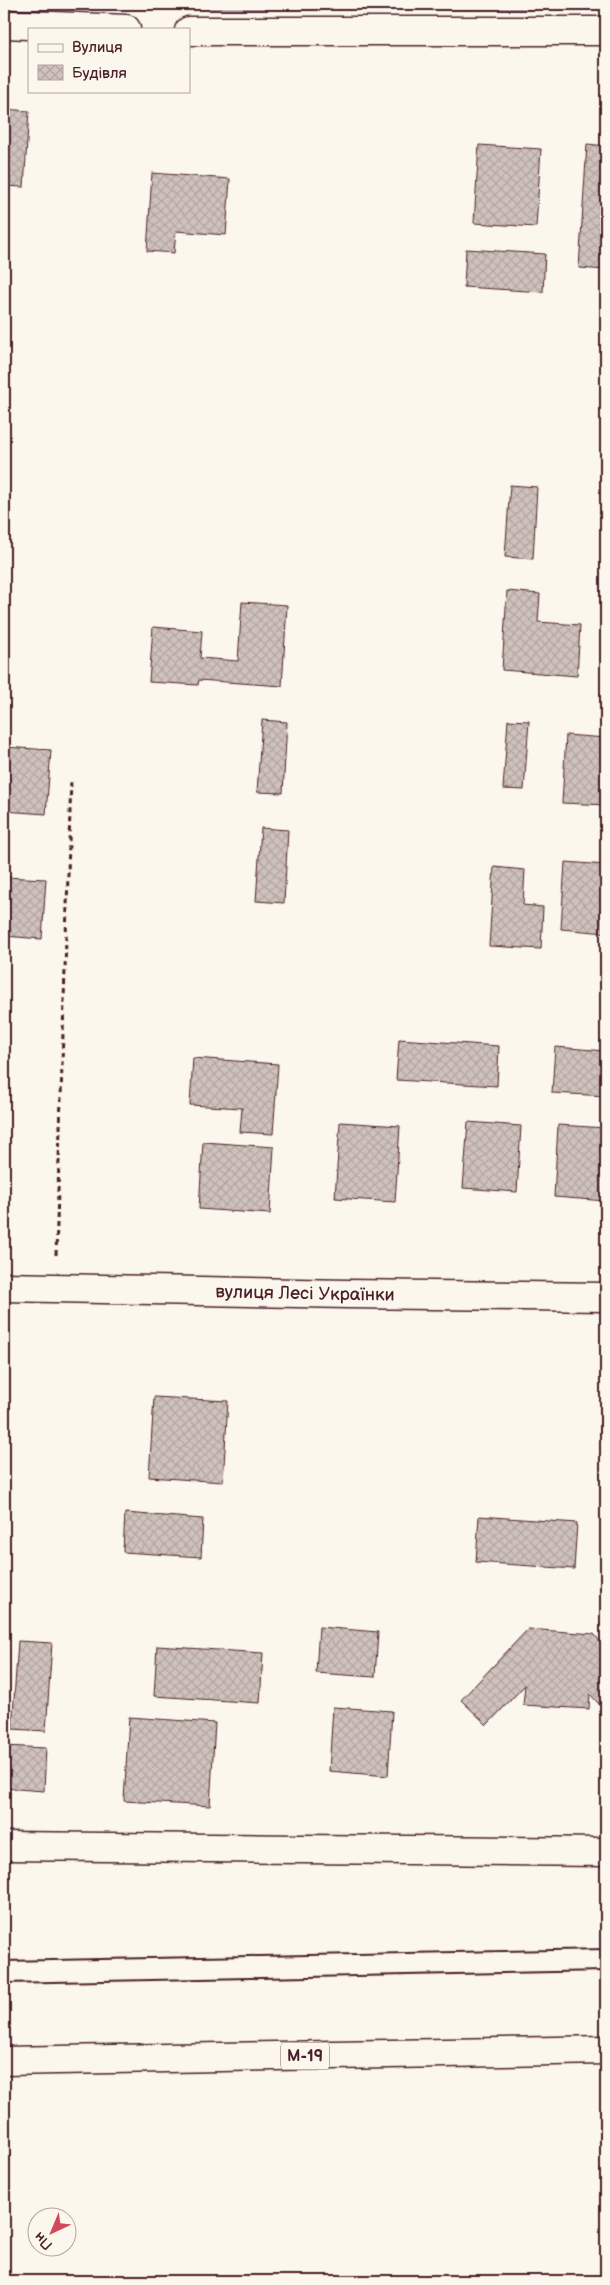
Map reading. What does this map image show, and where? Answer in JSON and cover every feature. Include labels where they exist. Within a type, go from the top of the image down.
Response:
[{"type":"main road","points":[[4,24],[102,28]]},
{"type":"main road","points":[[190,31],[606,31]]},
{"type":"main road","name":"вулиця Лесі Українки","points":[[4,1287],[606,1297]]},
{"type":"main road","points":[[4,1846],[606,1852]]},
{"type":"main road","name":"М-19","points":[[4,2061],[606,2050]]},
{"type":"lane","points":[[4,1972],[606,1960]]},
{"type":"path","points":[[55,1288],[71,779]]},
{"type":"green space","points":[[39,4],[606,4],[606,9],[38,8]]},
{"type":"building","points":[[4,109],[29,111],[24,187],[4,186]]},
{"type":"building","points":[[587,144],[606,146],[606,270],[579,268]]},
{"type":"building","points":[[479,145],[541,149],[536,227],[474,223]]},
{"type":"building","points":[[152,173],[230,179],[226,235],[176,231],[174,253],[147,251]]},
{"type":"building","points":[[466,249],[545,254],[543,292],[464,287]]},
{"type":"building","points":[[510,485],[537,487],[533,559],[505,557]]},
{"type":"building","points":[[507,591],[540,594],[538,622],[580,625],[577,676],[502,670]]},
{"type":"building","points":[[242,602],[287,605],[282,686],[199,680],[198,685],[149,682],[153,627],[202,631],[200,658],[238,661]]},
{"type":"building","points":[[262,720],[287,722],[283,793],[257,792]]},
{"type":"building","points":[[508,720],[529,721],[524,790],[503,789]]},
{"type":"building","points":[[566,735],[606,738],[606,805],[562,803]]},
{"type":"building","points":[[4,747],[51,750],[46,814],[4,811]]},
{"type":"building","points":[[261,828],[288,830],[284,903],[256,901]]},
{"type":"building","points":[[565,862],[606,865],[606,933],[561,929]]},
{"type":"building","points":[[494,867],[525,870],[523,905],[543,907],[541,949],[489,946]]},
{"type":"building","points":[[4,877],[46,879],[42,939],[4,936]]},
{"type":"building","points":[[399,1039],[499,1046],[497,1086],[396,1080]]},
{"type":"building","points":[[555,1047],[606,1051],[606,1096],[552,1093]]},
{"type":"building","points":[[193,1058],[278,1064],[273,1134],[240,1132],[242,1108],[190,1105]]},
{"type":"building","points":[[340,1122],[400,1126],[395,1202],[335,1198]]},
{"type":"building","points":[[468,1122],[521,1126],[517,1192],[463,1188]]},
{"type":"building","points":[[558,1125],[606,1128],[606,1201],[554,1197]]},
{"type":"building","points":[[203,1142],[274,1147],[270,1214],[199,1209]]},
{"type":"building","points":[[154,1397],[228,1401],[223,1482],[149,1477]]},
{"type":"building","points":[[125,1513],[203,1519],[201,1557],[123,1552]]},
{"type":"building","points":[[479,1516],[577,1523],[574,1569],[476,1562]]},
{"type":"building","points":[[319,1627],[378,1632],[375,1677],[316,1673]]},
{"type":"building","points":[[528,1629],[594,1634],[606,1649],[606,1712],[590,1694],[589,1709],[523,1705],[525,1685],[487,1725],[461,1700]]},
{"type":"building","points":[[18,1641],[52,1643],[46,1731],[12,1729]]},
{"type":"building","points":[[157,1646],[263,1653],[260,1703],[154,1696]]},
{"type":"building","points":[[333,1707],[392,1711],[388,1776],[329,1771]]},
{"type":"building","points":[[129,1717],[215,1723],[210,1806],[124,1801]]},
{"type":"building","points":[[4,1746],[46,1748],[44,1791],[4,1788]]}]
